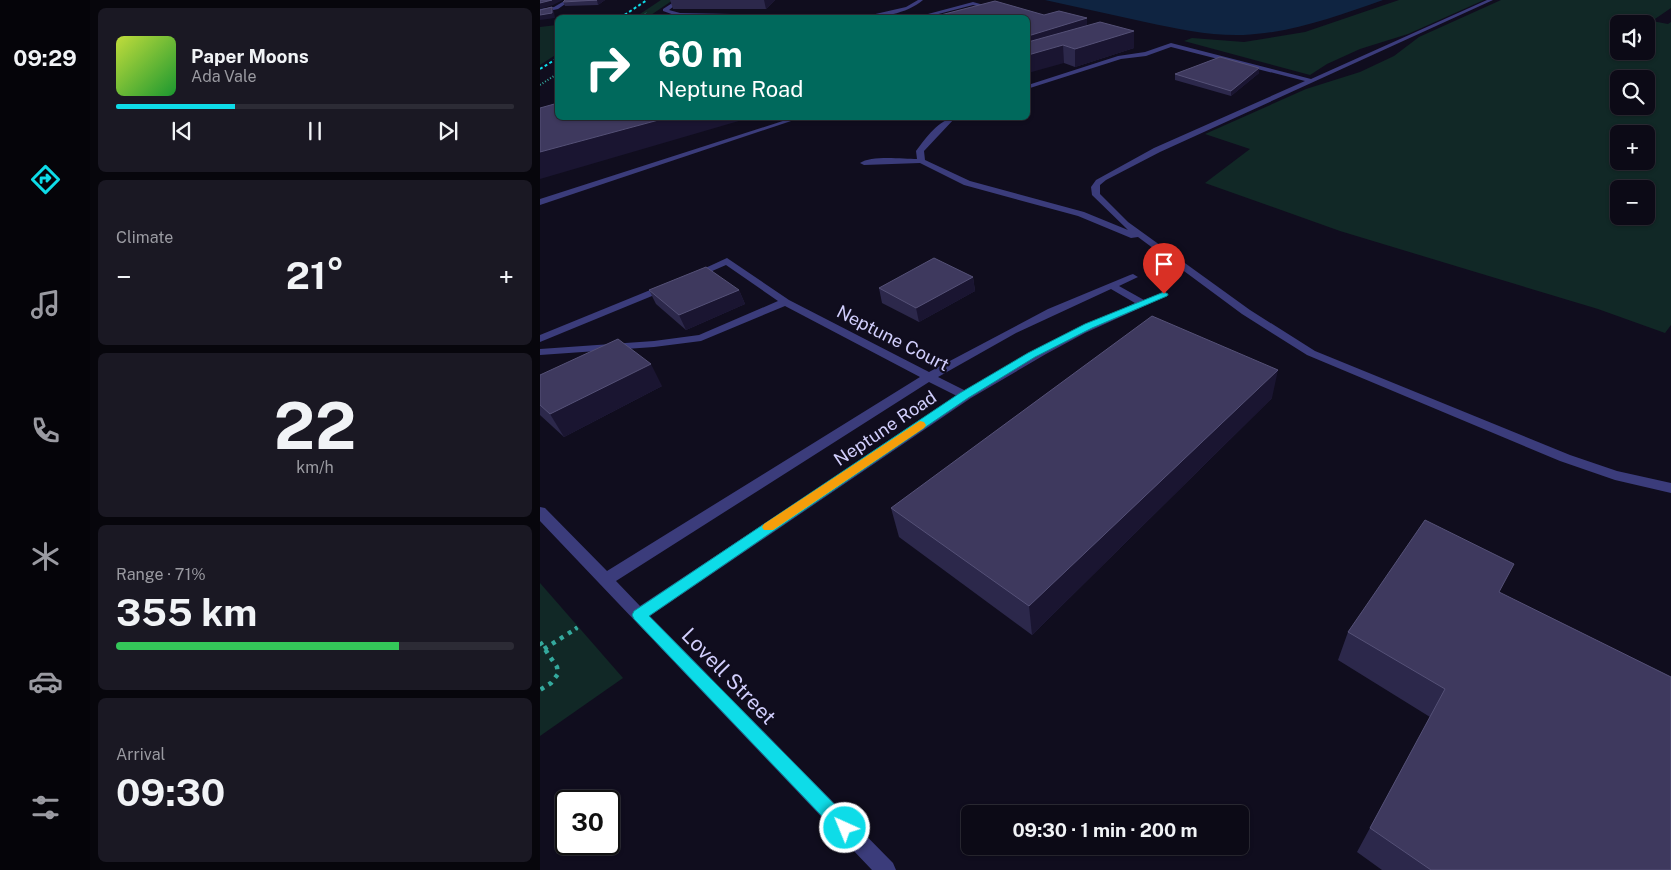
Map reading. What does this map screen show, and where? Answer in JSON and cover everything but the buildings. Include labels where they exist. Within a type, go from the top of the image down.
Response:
[{"type":"street","points":[[540,11],[556,8],[569,0]]},
{"type":"street","points":[[680,0],[666,10],[680,15]]},
{"type":"street","points":[[874,15],[908,8],[921,0]]},
{"type":"street","points":[[1491,0],[1157,150],[1103,178],[1096,184],[1094,189],[1096,195],[1125,224],[1246,312],[1311,353],[1565,458],[1615,475],[1671,488]]},
{"type":"street","points":[[927,15],[973,3],[995,9],[972,15]]},
{"type":"street","points":[[1030,86],[1120,57],[1146,54],[1171,45],[1313,81]]},
{"type":"street","points":[[540,202],[792,120]]},
{"type":"street","points":[[921,161],[920,151],[950,120]]},
{"type":"street","points":[[864,164],[883,161],[921,161],[967,183],[1080,214],[1157,246]]},
{"type":"street","name":"Neptune Court","points":[[540,339],[727,262],[785,302],[964,395]]},
{"type":"street","name":"Neptune Road","points":[[605,580],[928,375],[1002,335],[1111,285],[1133,277]]},
{"type":"street","points":[[1111,285],[1142,303]]},
{"type":"street","name":"Neptune Road","points":[[639,615],[964,395],[1031,355],[1088,326],[1164,294]]},
{"type":"street","points":[[540,352],[654,344],[701,338],[785,302]]},
{"type":"street","name":"Lovell Street","points":[[540,512],[886,870]]},
{"type":"path","points":[[540,85],[555,75]]},
{"type":"path","points":[[544,649],[578,626]]},
{"type":"path","points":[[540,642],[557,667],[558,674],[540,690]]},
{"type":"green space","points":[[661,0],[673,0],[651,15],[638,15]]},
{"type":"green space","points":[[1399,0],[1484,0],[1408,34],[1360,49],[1327,64],[1310,75],[1184,41],[1192,38],[1244,42],[1305,32]]},
{"type":"green space","points":[[1501,0],[1671,0],[1671,8],[1655,19],[1655,15],[1610,15],[1610,60],[1655,60],[1655,22],[1668,24],[1671,22],[1671,325],[1665,333],[1598,309],[1340,231],[1205,183],[1250,149],[1205,134],[1306,89],[1360,72],[1394,56],[1419,37]]},
{"type":"green space","points":[[555,25],[555,55],[540,65],[540,27]]},
{"type":"green space","points":[[540,583],[623,678],[540,736]]},
{"type":"water","points":[[1045,0],[1383,0],[1331,18],[1297,27],[1261,34],[1231,35],[1182,29]]},
{"type":"railway","points":[[624,15],[647,0]]},
{"type":"railway","points":[[540,69],[555,60]]},
{"type":"slow traffic","points":[[769,527],[920,425]]},
{"type":"route","points":[[845,828],[639,615],[964,395],[1031,355],[1088,326],[1164,294]]}]
